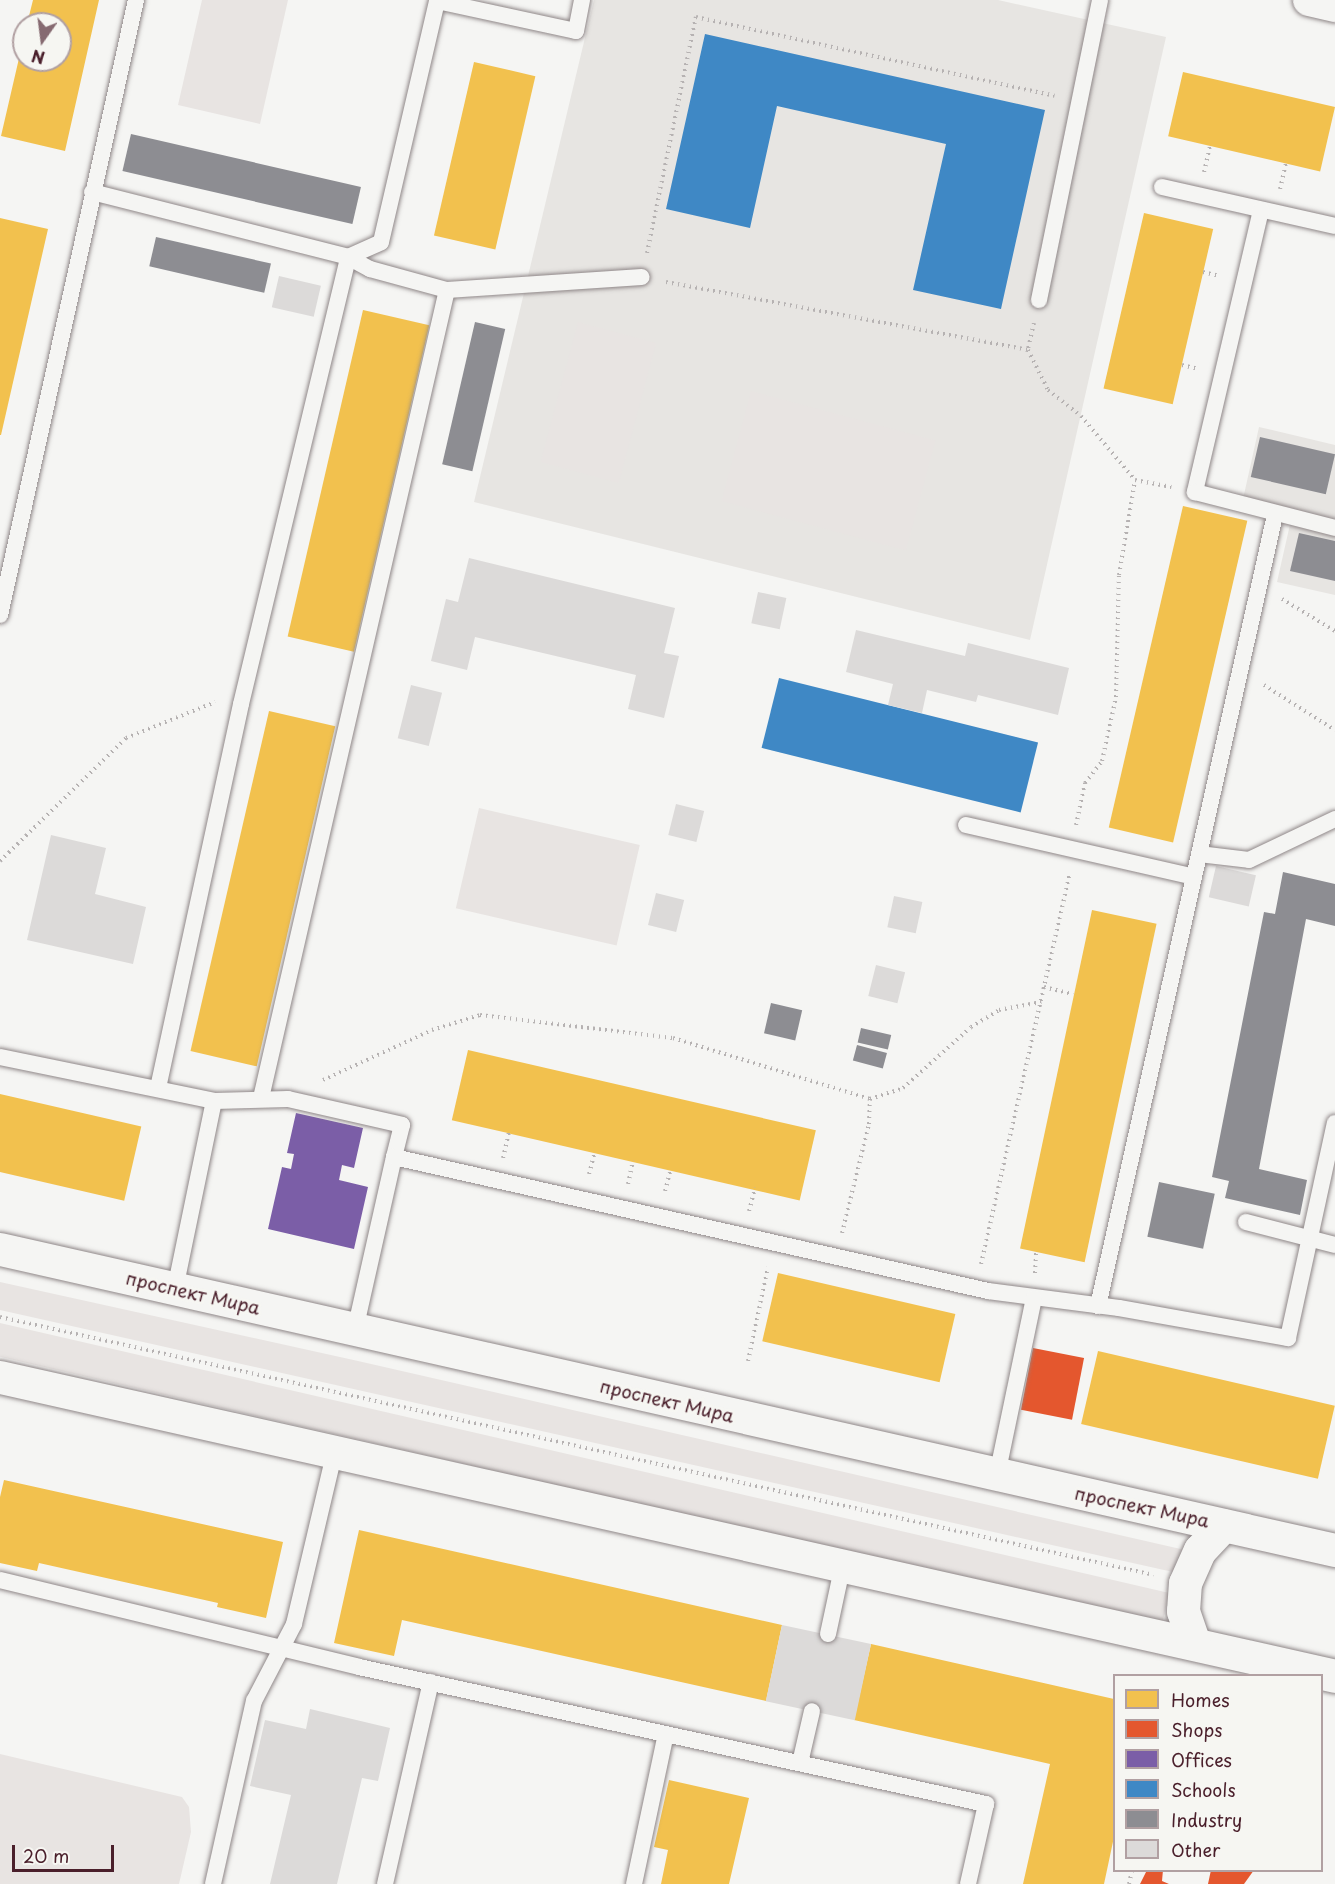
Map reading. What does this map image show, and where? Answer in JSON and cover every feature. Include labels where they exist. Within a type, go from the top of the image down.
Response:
[{"type":"main road","name":"проспект Мира","points":[[0,1250],[1335,1550]]},
{"type":"main road","points":[[0,1377],[1335,1676]]},
{"type":"main road","points":[[1194,1643],[1183,1611],[1185,1583],[1200,1550],[1223,1525]]},
{"type":"street","points":[[1310,0],[1335,6]]},
{"type":"lane","points":[[0,615],[136,0]]},
{"type":"lane","points":[[348,258],[381,242],[434,1],[576,31],[582,0]]},
{"type":"lane","points":[[1039,300],[1100,0]]},
{"type":"lane","points":[[1162,187],[1335,226]]},
{"type":"lane","points":[[92,192],[348,258],[370,269],[447,290],[642,277]]},
{"type":"lane","points":[[1261,210],[1196,492],[1275,515],[1335,528]]},
{"type":"lane","points":[[158,1088],[241,705],[348,258]]},
{"type":"lane","points":[[261,1098],[447,290]]},
{"type":"lane","points":[[1098,1306],[1275,515]]},
{"type":"lane","points":[[1199,854],[1250,860],[1335,819]]},
{"type":"lane","points":[[966,825],[1076,848],[1194,877]]},
{"type":"lane","points":[[0,1057],[214,1101],[288,1098],[402,1125],[355,1330]]},
{"type":"lane","points":[[175,1289],[214,1101]]},
{"type":"lane","points":[[394,1157],[976,1288],[1288,1338],[1335,1123]]},
{"type":"lane","points":[[1246,1222],[1335,1245]]},
{"type":"lane","points":[[997,1475],[1034,1298]]},
{"type":"lane","points":[[213,1884],[254,1701],[294,1624],[334,1451]]},
{"type":"lane","points":[[828,1634],[843,1564]]},
{"type":"lane","points":[[0,1580],[281,1648],[986,1804],[968,1884]]},
{"type":"lane","points":[[385,1884],[431,1682]]},
{"type":"lane","points":[[800,1763],[812,1711]]},
{"type":"lane","points":[[634,1884],[666,1734]]},
{"type":"path","points":[[1078,101],[696,17],[642,277],[1028,350],[1048,390],[1082,416],[1135,480],[1196,492]]},
{"type":"path","points":[[976,1288],[1076,848],[1074,831],[1085,783],[1102,760],[1116,697],[1119,575],[1135,480]]},
{"type":"path","points":[[1260,586],[1335,631]]},
{"type":"path","points":[[1241,670],[1335,730]]},
{"type":"path","points":[[0,861],[126,738],[221,699],[241,705]]},
{"type":"path","points":[[1044,987],[1073,994]]},
{"type":"path","points":[[288,1098],[432,1030],[480,1015],[673,1038],[870,1099],[903,1088],[971,1028],[999,1010],[1041,1002]]},
{"type":"path","points":[[836,1257],[868,1124],[870,1099]]},
{"type":"path","points":[[627,1184],[633,1161]]},
{"type":"path","points":[[748,1361],[773,1242]]},
{"type":"path","points":[[1035,1267],[1036,1252]]},
{"type":"path","points":[[0,1317],[1185,1583]]},
{"type":"shaded area","points":[[202,0],[288,0],[260,124],[178,105]]},
{"type":"shaded area","points":[[594,0],[998,0],[1166,37],[1030,640],[474,502]]},
{"type":"shaded area","points":[[578,322],[656,343],[619,483],[540,462]]},
{"type":"shaded area","points":[[751,391],[935,440],[906,551],[721,501]]},
{"type":"shaded area","points":[[1259,427],[1335,445],[1335,595],[1277,582],[1293,511],[1243,499]]},
{"type":"shaded area","points":[[479,808],[640,845],[617,945],[456,908]]},
{"type":"shaded area","points":[[0,1282],[358,1361],[1185,1550],[1173,1572],[0,1310]]},
{"type":"shaded area","points":[[0,1323],[1169,1593],[1162,1625],[0,1357]]},
{"type":"shaded area","points":[[0,1754],[182,1797],[189,1807],[191,1832],[179,1884],[0,1884]]},
{"type":"building: Homes","points":[[33,0],[99,0],[65,151],[1,136],[16,72],[72,72],[72,12],[30,12]]},
{"type":"building: Homes","points":[[474,62],[535,76],[495,250],[434,235]]},
{"type":"building: Homes","points":[[1183,72],[1335,107],[1320,171],[1168,136]]},
{"type":"building: Homes","points":[[1144,213],[1213,229],[1173,404],[1104,388]]},
{"type":"building: Homes","points":[[0,218],[48,229],[1,435],[0,435]]},
{"type":"building: Homes","points":[[363,310],[429,325],[354,652],[288,636]]},
{"type":"building: Homes","points":[[1183,506],[1247,521],[1173,842],[1109,828]]},
{"type":"building: Homes","points":[[269,711],[335,726],[257,1066],[190,1051]]},
{"type":"building: Homes","points":[[1092,910],[1157,924],[1085,1262],[1020,1248]]},
{"type":"building: Homes","points":[[468,1050],[816,1130],[800,1200],[452,1120]]},
{"type":"building: Homes","points":[[0,1094],[141,1127],[124,1201],[0,1172]]},
{"type":"building: Homes","points":[[778,1273],[955,1314],[940,1382],[762,1341]]},
{"type":"building: Homes","points":[[1098,1351],[1335,1406],[1318,1479],[1081,1424]]},
{"type":"building: Homes","points":[[4,1480],[283,1542],[266,1618],[217,1607],[218,1603],[39,1563],[37,1571],[0,1563],[0,1497]]},
{"type":"building: Homes","points":[[359,1530],[782,1625],[766,1701],[402,1620],[394,1656],[334,1643]]},
{"type":"building: Homes","points":[[871,1644],[1113,1699],[1113,1842],[1104,1884],[1023,1884],[1050,1764],[854,1720]]},
{"type":"building: Homes","points":[[669,1780],[749,1798],[729,1884],[661,1884],[668,1850],[654,1847]]},
{"type":"building: Shops","points":[[1033,1348],[1084,1358],[1072,1420],[1021,1410]]},
{"type":"building: Shops","points":[[1146,1872],[1163,1872],[1162,1881],[1169,1884],[1140,1884]]},
{"type":"building: Shops","points":[[1211,1872],[1253,1872],[1244,1884],[1208,1884]]},
{"type":"building: Offices","points":[[296,1113],[363,1128],[354,1168],[342,1165],[339,1180],[368,1187],[354,1249],[268,1229],[282,1167],[291,1169],[294,1154],[287,1153]]},
{"type":"building: Schools","points":[[705,34],[1045,110],[1001,309],[913,290],[946,144],[777,106],[750,228],[666,209]]},
{"type":"building: Schools","points":[[779,678],[1038,743],[1021,812],[762,748]]},
{"type":"building: Industry","points":[[131,134],[361,187],[352,224],[122,171]]},
{"type":"building: Industry","points":[[156,237],[271,264],[264,293],[149,266]]},
{"type":"building: Industry","points":[[475,322],[505,329],[472,471],[442,464]]},
{"type":"building: Industry","points":[[1260,437],[1335,454],[1326,494],[1251,477]]},
{"type":"building: Industry","points":[[1299,533],[1335,541],[1335,581],[1290,571]]},
{"type":"building: Industry","points":[[1283,872],[1335,884],[1335,926],[1306,919],[1259,1169],[1307,1180],[1300,1215],[1225,1198],[1229,1181],[1212,1177],[1264,912],[1275,914]]},
{"type":"building: Industry","points":[[771,1003],[802,1010],[795,1040],[764,1033]]},
{"type":"building: Industry","points":[[861,1028],[891,1035],[888,1050],[858,1043]]},
{"type":"building: Industry","points":[[857,1045],[887,1053],[883,1068],[853,1060]]},
{"type":"building: Industry","points":[[1159,1182],[1215,1194],[1203,1249],[1147,1237]]},
{"type":"building: Other","points":[[279,276],[321,286],[314,317],[272,307]]},
{"type":"building: Other","points":[[469,558],[675,608],[664,653],[679,656],[664,718],[628,709],[636,675],[475,637],[467,670],[431,661],[446,599],[458,602]]},
{"type":"building: Other","points":[[758,592],[786,598],[780,629],[751,623]]},
{"type":"building: Other","points":[[856,630],[965,656],[968,643],[1069,668],[1058,715],[978,695],[976,702],[927,690],[922,713],[888,705],[893,684],[846,672]]},
{"type":"building: Other","points":[[411,685],[442,693],[429,746],[398,738]]},
{"type":"building: Other","points":[[676,804],[704,811],[696,842],[668,835]]},
{"type":"building: Other","points":[[51,835],[106,848],[95,894],[146,907],[133,964],[27,940]]},
{"type":"building: Other","points":[[1216,866],[1256,875],[1249,906],[1209,897]]},
{"type":"building: Other","points":[[656,893],[684,900],[676,932],[648,925]]},
{"type":"building: Other","points":[[894,896],[922,902],[916,933],[887,927]]},
{"type":"building: Other","points":[[876,965],[905,972],[897,1003],[868,996]]},
{"type":"building: Other","points":[[782,1625],[871,1644],[855,1720],[766,1701]]},
{"type":"building: Other","points":[[310,1709],[390,1728],[378,1781],[362,1778],[337,1884],[270,1884],[291,1795],[250,1786],[265,1720],[306,1729]]}]
